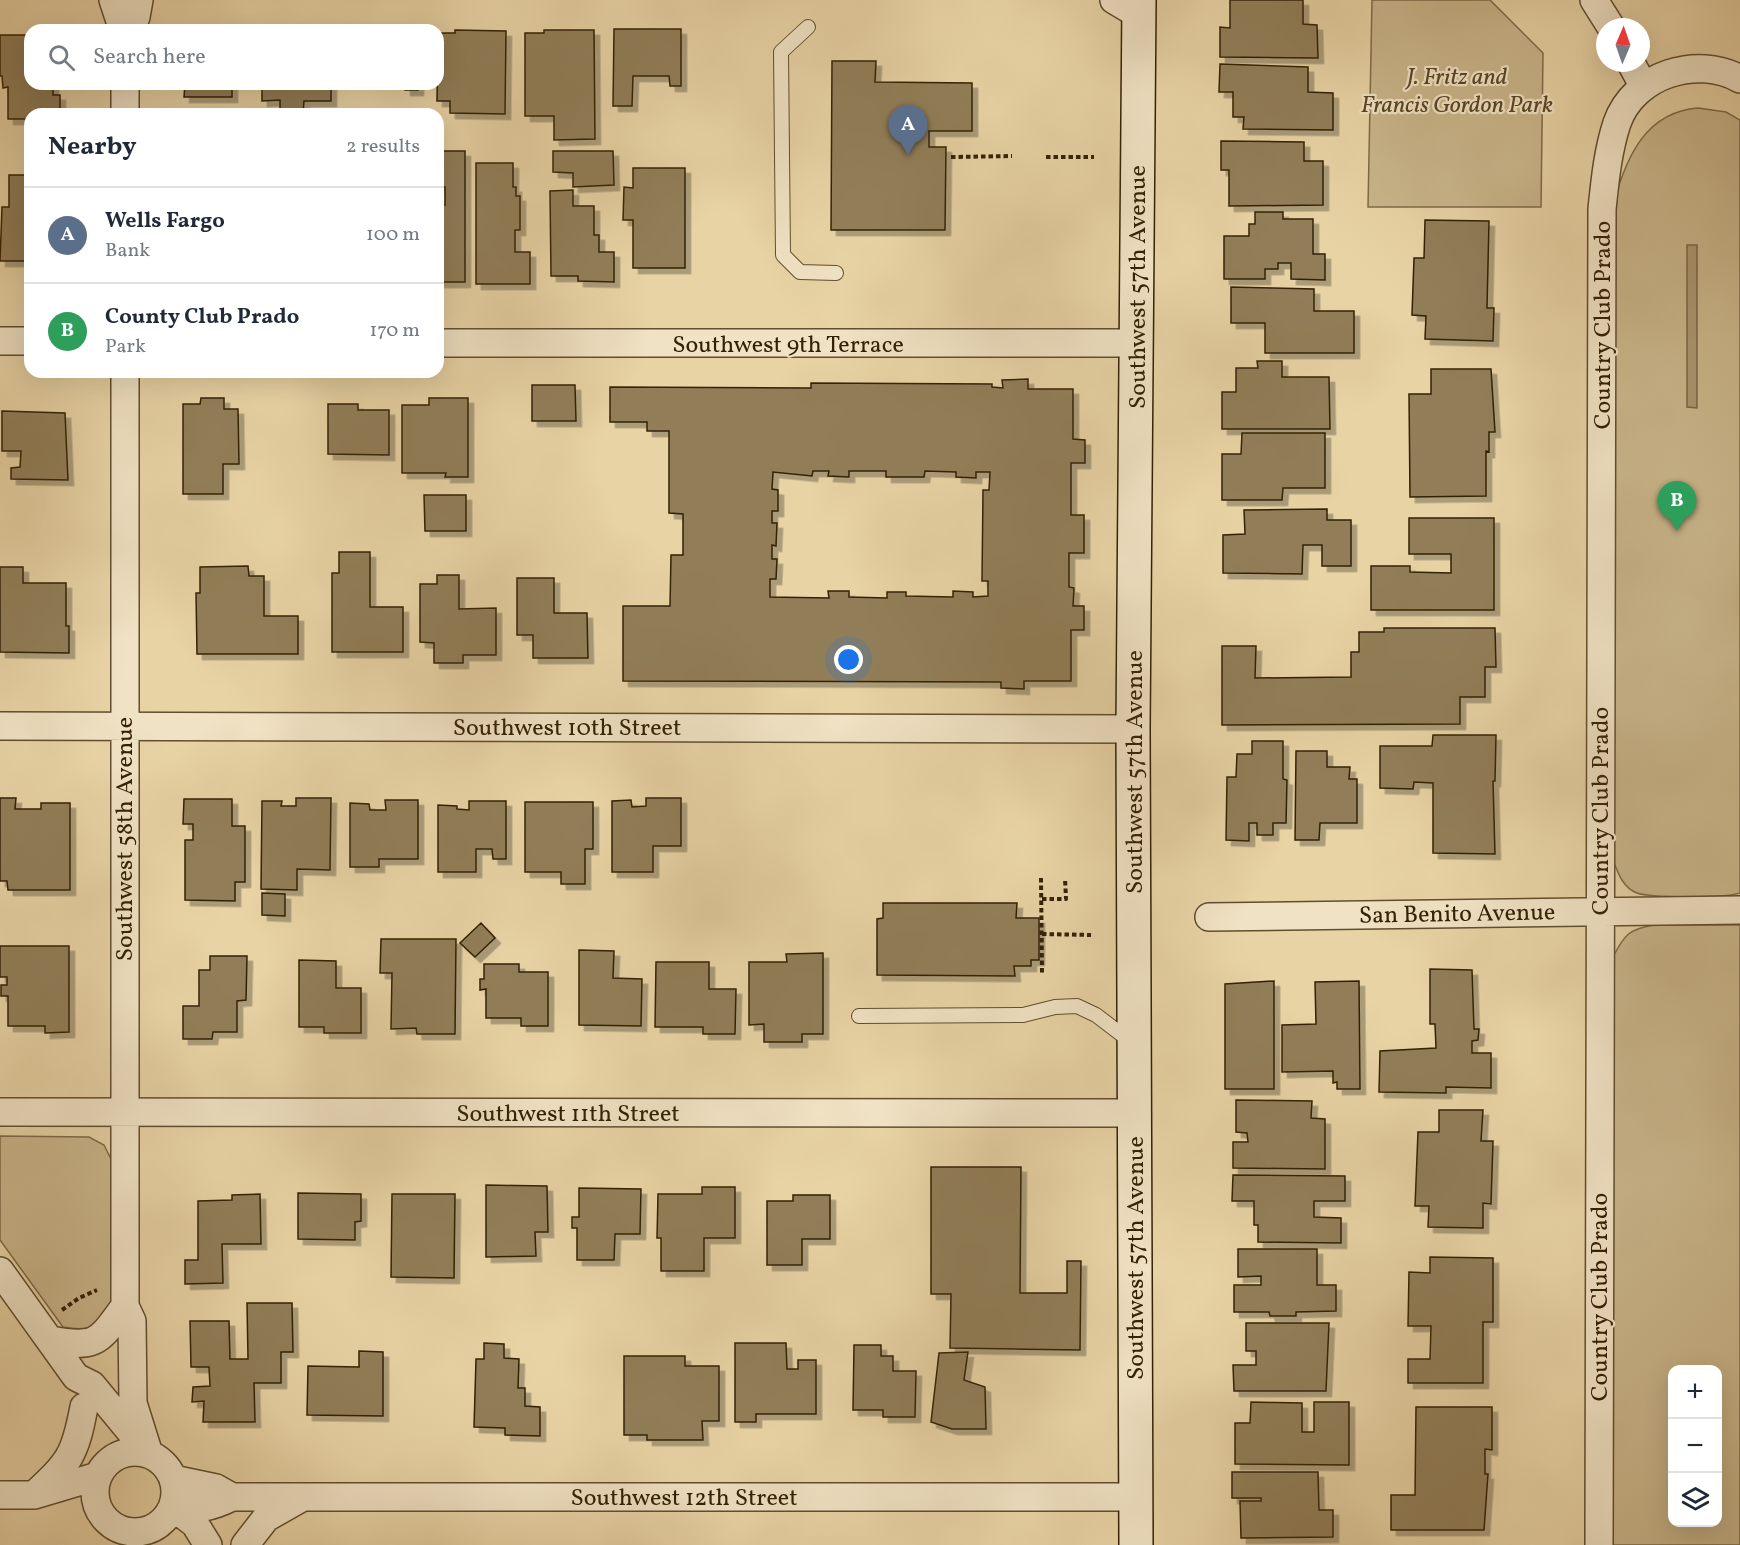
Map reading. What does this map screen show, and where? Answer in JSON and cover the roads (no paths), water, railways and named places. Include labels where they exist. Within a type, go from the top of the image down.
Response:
[{"type":"main road","name":"Southwest 57th Avenue","points":[[1130,5],[1137,344],[1133,729],[1136,1046],[1136,1545]]},
{"type":"street","points":[[114,0],[121,24]]},
{"type":"street","points":[[132,24],[139,0]]},
{"type":"street","points":[[1594,0],[1605,18]]},
{"type":"street","name":"Country Club Prado","points":[[1599,1545],[1602,209],[1608,164],[1618,121],[1628,103],[1644,87],[1680,70],[1695,67],[1712,68],[1740,79]]},
{"type":"street","points":[[1636,72],[1644,87]]},
{"type":"street","points":[[125,90],[125,108]]},
{"type":"street","points":[[0,341],[24,341]]},
{"type":"street","name":"Southwest 9th Terrace","points":[[444,343],[1137,344]]},
{"type":"street","name":"Southwest 58th Avenue","points":[[125,378],[125,1306],[132,1322],[134,1403],[149,1454]]},
{"type":"street","name":"Southwest 10th Street","points":[[0,726],[1133,729]]},
{"type":"street","name":"San Benito Avenue","points":[[1209,917],[1740,910]]},
{"type":"street","name":"Southwest 11th Street","points":[[0,1112],[1135,1113]]},
{"type":"street","points":[[0,1271],[53,1328],[74,1343],[100,1339],[111,1328],[125,1306]]},
{"type":"street","points":[[53,1328],[76,1377],[78,1393],[96,1436],[100,1472],[94,1490],[116,1529]]},
{"type":"street","points":[[76,1377],[92,1385],[149,1454],[164,1464],[173,1479],[176,1494],[173,1507],[165,1520],[153,1529],[116,1529]]},
{"type":"street","points":[[34,1495],[70,1459],[78,1440],[84,1407]]},
{"type":"street","points":[[0,1495],[34,1495],[100,1472],[116,1457],[123,1454],[149,1454]]},
{"type":"street","name":"Southwest 12th Street","points":[[173,1479],[216,1488],[232,1497]]},
{"type":"street","points":[[34,1495],[46,1503],[69,1505],[116,1529],[158,1545]]},
{"type":"street","points":[[245,1545],[266,1518],[304,1496]]},
{"type":"street","name":"Southwest 12th Street","points":[[173,1507],[194,1510],[211,1507],[232,1497],[304,1496],[1136,1497]]},
{"type":"street","points":[[173,1507],[195,1524],[208,1545]]},
{"type":"lane","points":[[808,27],[781,52],[783,255],[800,272],[836,273]]},
{"type":"lane","points":[[859,1016],[1023,1015],[1055,1007],[1077,1006],[1096,1015],[1136,1046]]},
{"type":"place","name":"Wells Fargo","points":[[908,155]]},
{"type":"place","name":"County Club Prado","points":[[1677,531]]},
{"type":"park label","name":"J. Fritz and Francis Gordon Park","points":[[1457,90]]}]
